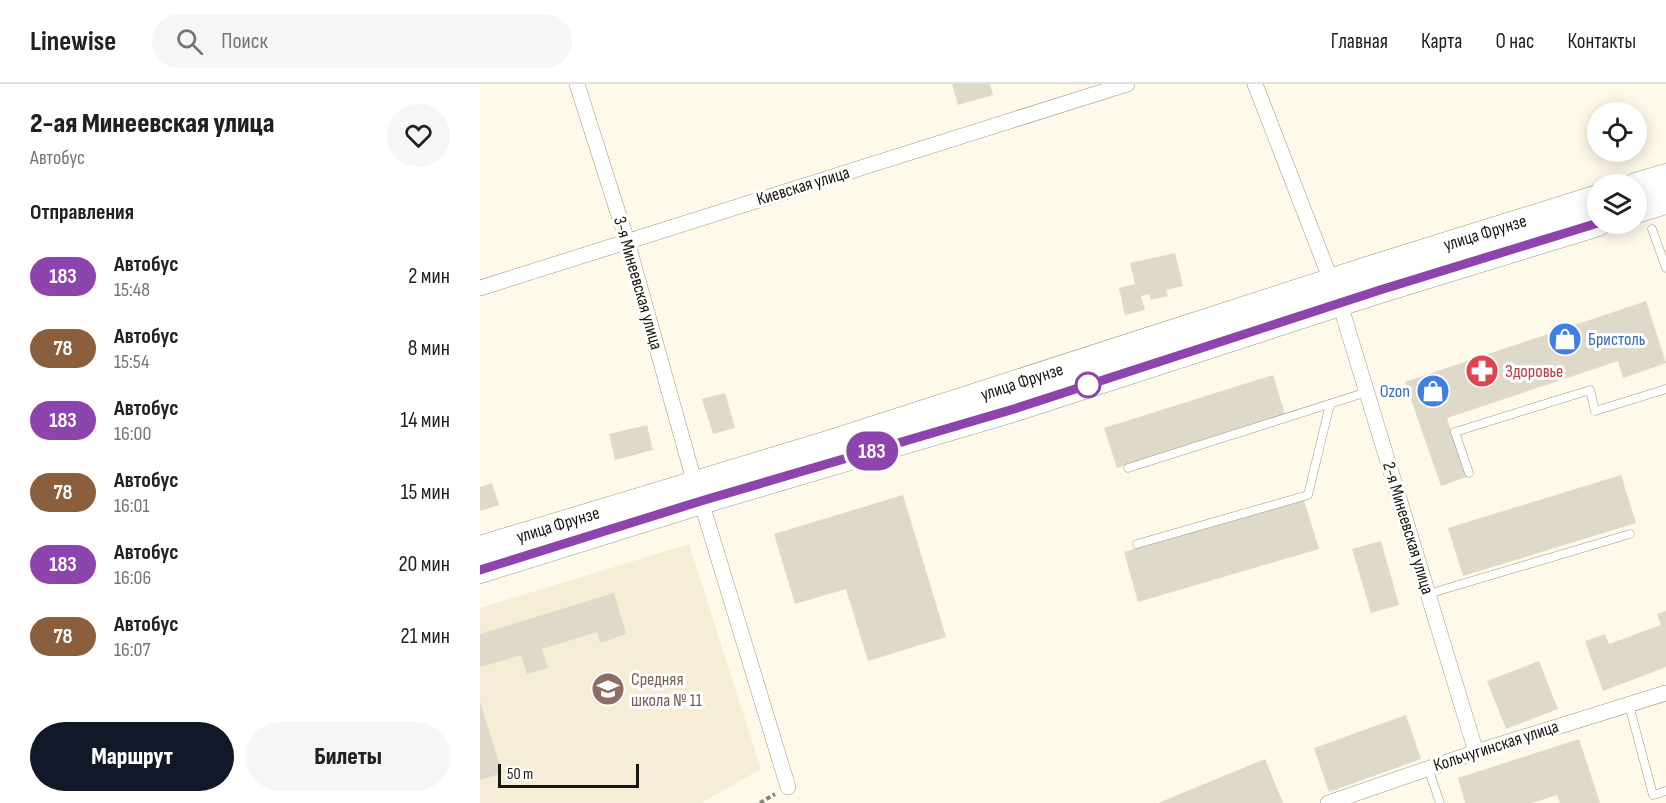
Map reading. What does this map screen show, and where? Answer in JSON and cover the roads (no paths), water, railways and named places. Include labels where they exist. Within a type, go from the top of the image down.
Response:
[{"type":"highway","points":[[1647,183],[1666,177]]},
{"type":"highway","name":"улица Фрунзе","points":[[1336,293],[1385,265],[1587,201]]},
{"type":"highway","points":[[1647,217],[1666,201]]},
{"type":"highway","name":"улица Фрунзе","points":[[480,570],[698,493],[828,444],[1336,293],[1587,226]]},
{"type":"highway","name":"улица Фрунзе","points":[[480,549],[698,493]]},
{"type":"street","name":"3-я Минеевская улица","points":[[577,84],[627,241],[698,493],[788,787]]},
{"type":"street","name":"Киевская улица","points":[[480,288],[1127,84]]},
{"type":"street","name":"2-я Минеевская улица","points":[[1255,84],[1336,293],[1476,752]]},
{"type":"street","name":"Кольчугинская улица","points":[[1328,803],[1476,752],[1666,693]]},
{"type":"lane","points":[[1647,227],[1666,268]]},
{"type":"lane","points":[[1469,473],[1455,432],[1590,390],[1595,411],[1666,389]]},
{"type":"lane","points":[[1128,468],[1367,392]]},
{"type":"lane","points":[[1137,544],[1308,495],[1329,404]]},
{"type":"lane","points":[[1428,594],[1630,534]]},
{"type":"lane","points":[[1629,705],[1653,795],[1666,791]]},
{"type":"lane","points":[[1428,768],[1440,803]]},
{"type":"place","name":"Бристоль","points":[[1565,339]]},
{"type":"place","name":"Здоровье","points":[[1482,371]]},
{"type":"place","name":"Ozon","points":[[1433,391]]},
{"type":"place","name":"Средняя школа № 11","points":[[608,689]]}]
